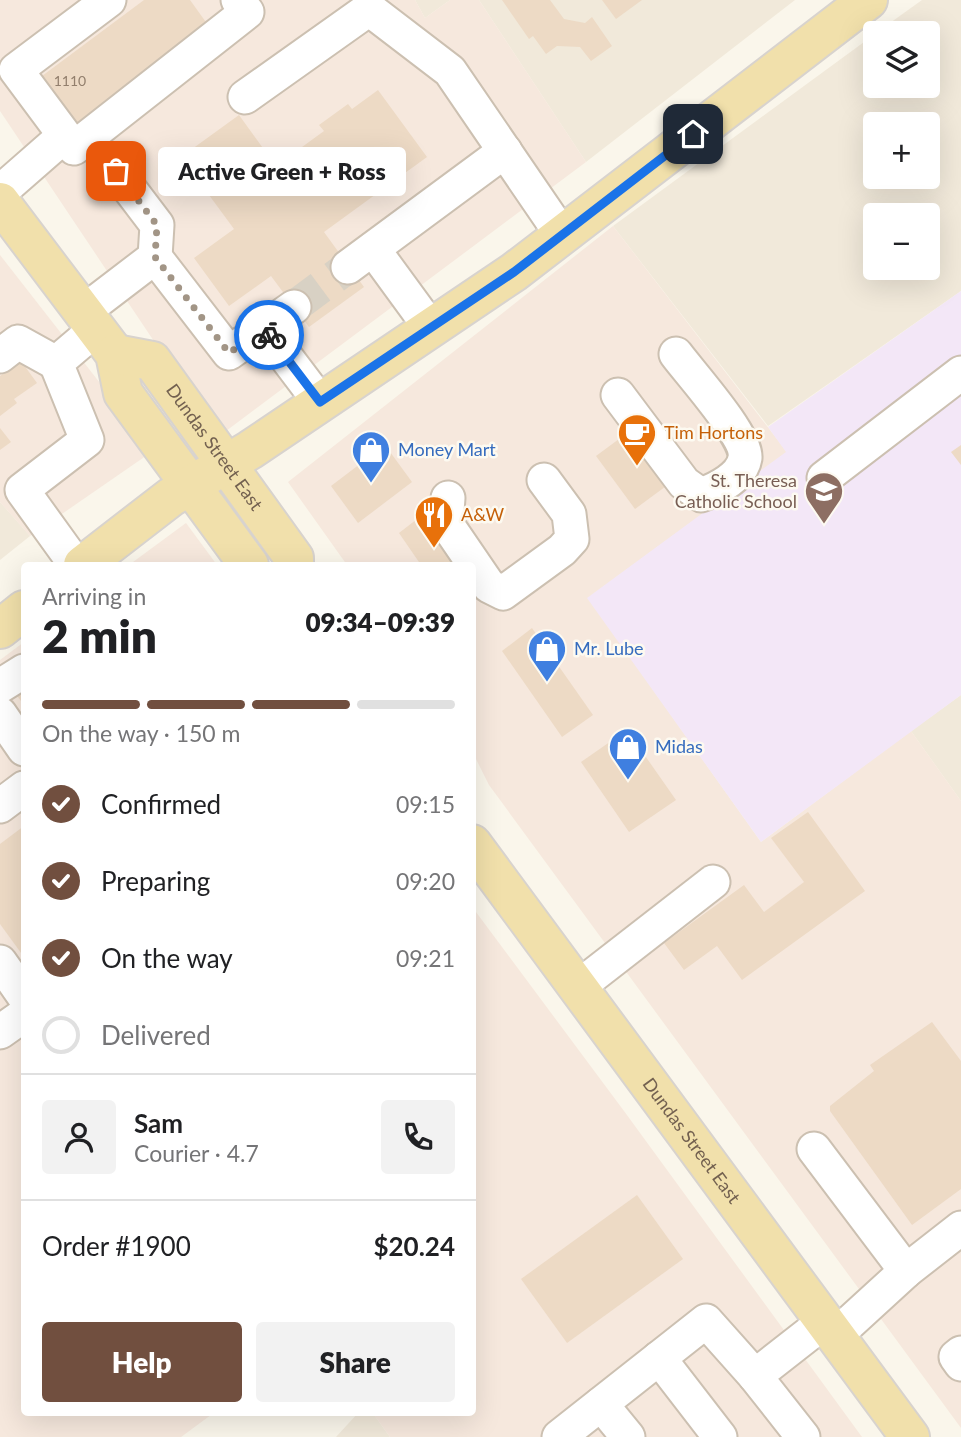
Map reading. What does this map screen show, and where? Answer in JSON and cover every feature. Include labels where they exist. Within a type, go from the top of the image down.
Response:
[{"type":"main road","points":[[87,562],[191,485],[227,464],[514,272],[867,0]]},
{"type":"main road","points":[[0,202],[98,332],[123,393],[248,562]]},
{"type":"main road","name":"Dundas Street East","points":[[98,332],[152,361],[294,558],[294,562]]},
{"type":"main road","points":[[0,629],[21,612]]},
{"type":"main road","name":"Dundas Street East","points":[[476,849],[910,1437]]},
{"type":"lane","points":[[109,0],[16,70],[74,148],[247,12],[238,0]]},
{"type":"lane","points":[[245,97],[369,9],[450,71],[562,235]]},
{"type":"lane","points":[[0,192],[64,136]]},
{"type":"lane","points":[[430,327],[361,258],[505,151]]},
{"type":"lane","points":[[56,363],[98,332],[155,257],[157,225],[116,171]]},
{"type":"lane","points":[[155,257],[229,353],[294,307]]},
{"type":"lane","points":[[264,328],[320,402]]},
{"type":"lane","points":[[0,356],[18,342],[56,363],[88,440],[11,482],[74,562]]},
{"type":"lane","points":[[618,395],[684,483],[701,495],[717,489],[741,469],[746,455],[739,436],[676,354]]},
{"type":"lane","points":[[824,478],[961,373]]},
{"type":"lane","points":[[476,567],[489,586],[503,593],[562,550],[572,539],[569,514],[544,480]]},
{"type":"lane","points":[[448,498],[446,523],[473,562]]},
{"type":"lane","points":[[0,687],[21,673]]},
{"type":"lane","points":[[0,714],[21,745]]},
{"type":"lane","points":[[578,987],[713,882]]},
{"type":"lane","points":[[0,962],[21,992]]},
{"type":"lane","points":[[0,1031],[21,1017]]},
{"type":"lane","points":[[814,1149],[906,1271]]},
{"type":"lane","points":[[755,1376],[830,1329],[961,1228]]},
{"type":"lane","points":[[559,1437],[706,1321],[755,1376],[803,1437]]},
{"type":"lane","points":[[961,1353],[956,1357],[961,1364]]},
{"type":"lane","points":[[659,1359],[720,1437]]},
{"type":"lane","points":[[601,1404],[628,1437]]},
{"type":"shaded area","points":[[0,0],[415,0],[425,18],[450,0],[479,0],[586,162],[218,437],[0,111]]},
{"type":"shaded area","points":[[415,0],[450,0],[425,18]]},
{"type":"shaded area","points":[[479,0],[795,0],[586,162]]},
{"type":"shaded area","points":[[922,0],[961,0],[961,291],[768,426],[613,226],[863,43],[863,98],[940,98],[940,21],[893,21]]},
{"type":"shaded area","points":[[613,226],[787,452],[588,598],[761,842],[911,731],[961,801],[961,1428],[489,785],[476,759],[476,562],[345,562],[288,482]]},
{"type":"shaded area","points":[[0,255],[153,451],[30,536],[0,502]]},
{"type":"shaded area","name":"St. Theresa Catholic School","points":[[961,291],[961,695],[761,842],[587,598],[786,452],[768,427]]},
{"type":"shaded area","points":[[0,502],[30,536],[0,560]]},
{"type":"shaded area","points":[[186,523],[215,562],[133,562]]},
{"type":"shaded area","points":[[21,644],[21,1416],[210,1416],[181,1437],[0,1437],[0,660]]},
{"type":"shaded area","points":[[961,695],[961,801],[911,731]]},
{"type":"shaded area","points":[[476,912],[862,1437],[390,1437],[375,1416],[476,1416]]},
{"type":"shaded area","points":[[355,1416],[375,1416],[390,1437],[336,1437]]},
{"type":"building","points":[[144,0],[190,0],[208,25],[69,129],[34,82]]},
{"type":"building","points":[[502,0],[550,0],[564,19],[585,23],[592,17],[612,46],[591,61],[580,47],[557,46],[546,54],[533,36],[529,39]]},
{"type":"building","points":[[602,0],[642,0],[616,19]]},
{"type":"building","points":[[378,90],[427,157],[324,232],[364,287],[309,327],[271,276],[229,306],[194,258],[234,229],[181,157],[239,115],[276,166],[324,131],[319,125],[348,104],[352,109]]},
{"type":"building","points":[[21,361],[37,383],[14,399],[17,403],[0,416],[0,376]]},
{"type":"building","name":"Tim Hortons","points":[[638,425],[677,478],[635,509],[596,456]]},
{"type":"building","points":[[0,428],[11,442],[0,450]]},
{"type":"building","name":"Money Mart","points":[[385,445],[412,482],[358,523],[331,486]]},
{"type":"building","points":[[961,445],[961,465],[951,452]]},
{"type":"building","name":"A&W","points":[[430,509],[468,562],[419,562],[399,533]]},
{"type":"building","name":"Mr. Lube","points":[[532,628],[593,715],[562,737],[502,651]]},
{"type":"building","points":[[21,682],[21,701],[12,689]]},
{"type":"building","name":"Midas","points":[[627,730],[676,800],[629,832],[581,762]]},
{"type":"building","points":[[808,812],[865,891],[742,980],[717,946],[684,970],[664,943],[744,885],[764,912],[804,882],[771,838]]},
{"type":"building","points":[[21,828],[21,953],[0,924],[0,844]]},
{"type":"building","points":[[932,1022],[961,1061],[961,1189],[912,1225],[830,1111],[830,1106],[874,1071],[870,1065]]},
{"type":"building","points":[[637,1195],[683,1259],[567,1343],[521,1279]]},
{"type":"tunnel","points":[[294,307],[348,267]]},
{"type":"way so far","points":[[116,171],[157,225],[155,257],[229,353],[264,328],[269,335]]},
{"type":"place","name":"Active Green + Ross","points":[[116,171]]},
{"type":"place","name":"Tim Hortons","points":[[637,467]]},
{"type":"place","name":"Money Mart","points":[[371,484]]},
{"type":"place","name":"St. Theresa Catholic School","points":[[824,525]]},
{"type":"place","name":"A&W","points":[[434,549]]},
{"type":"place","name":"Mr. Lube","points":[[547,683]]},
{"type":"place","name":"Midas","points":[[628,781]]},
{"type":"route","points":[[269,335],[320,402],[514,272],[693,134]]}]
